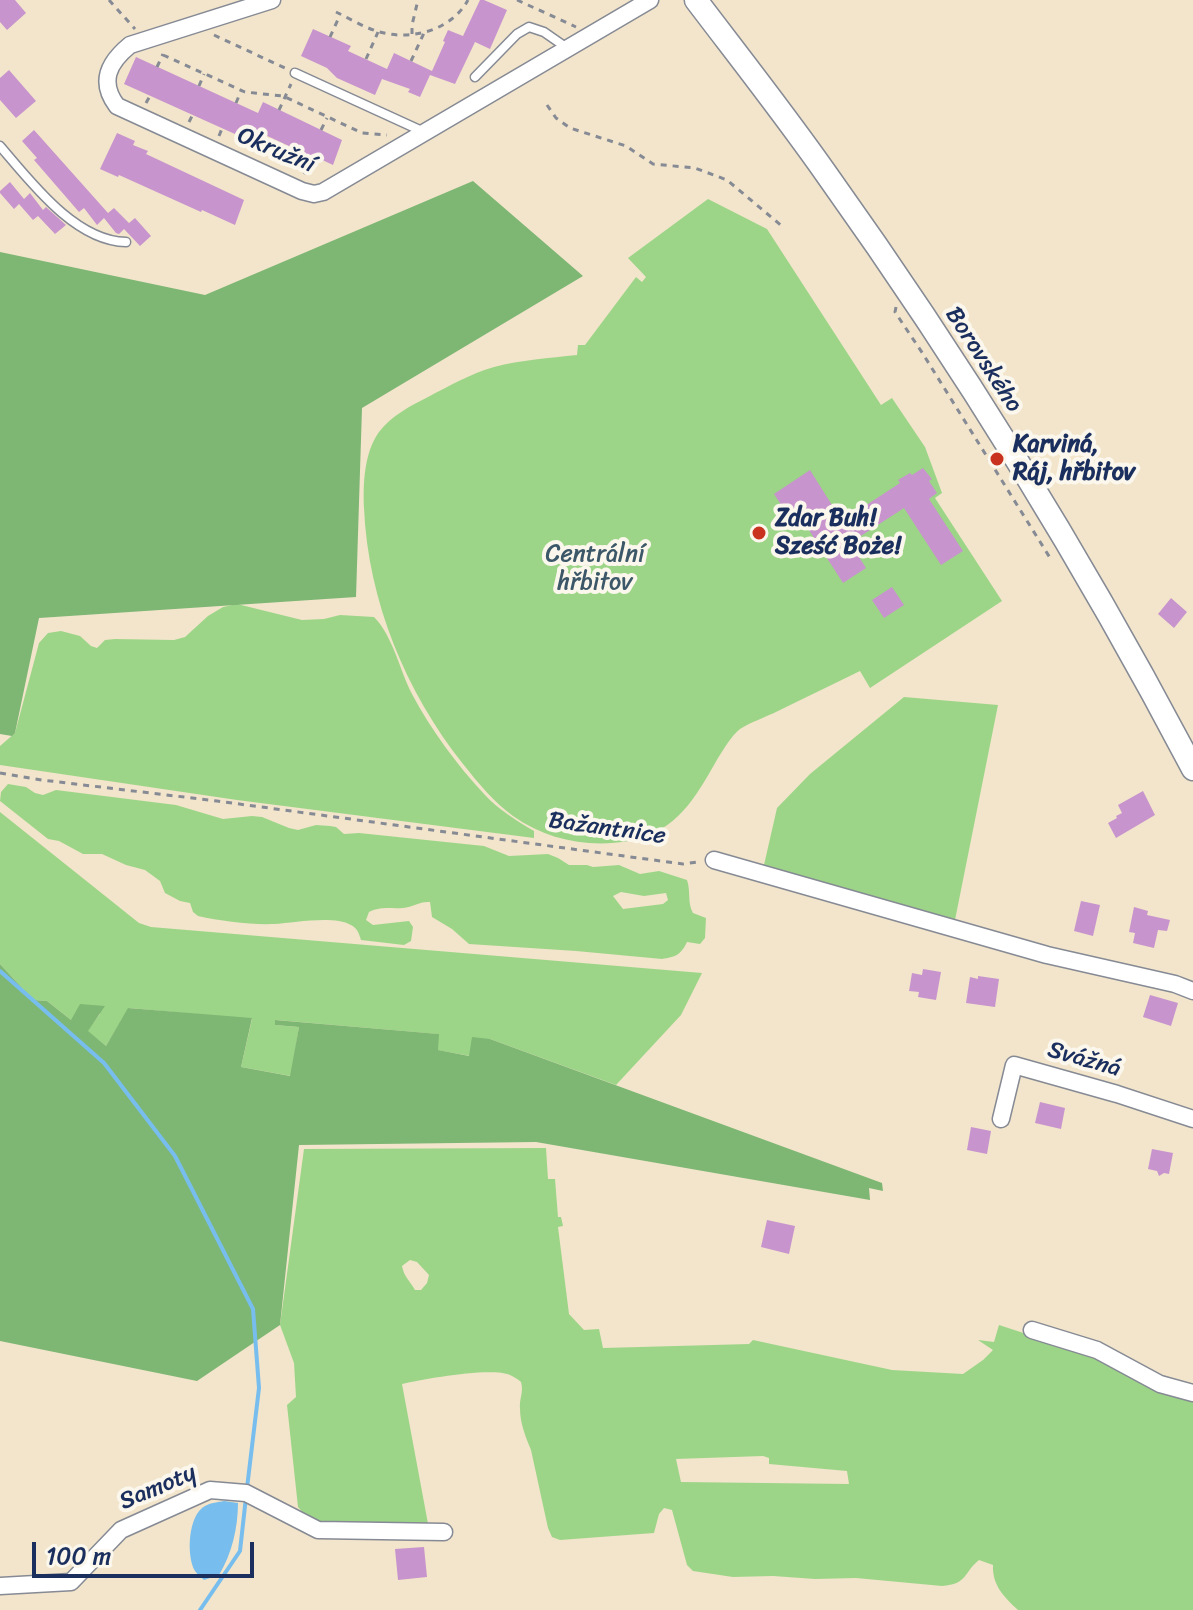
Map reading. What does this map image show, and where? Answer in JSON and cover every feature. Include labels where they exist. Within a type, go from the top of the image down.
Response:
[{"type":"main road","name":"Borovského","points":[[696,0],[827,173],[941,342],[1071,548],[1193,769]]},
{"type":"street","name":"Okružní","points":[[272,0],[130,45],[111,64],[107,89],[117,106],[314,194],[323,192],[644,1]]},
{"type":"street","points":[[714,860],[1047,955],[1175,984],[1193,991]]},
{"type":"street","name":"Svážná","points":[[1001,1119],[1014,1065],[1193,1119]]},
{"type":"street","points":[[1032,1330],[1097,1350],[1160,1384],[1193,1393]]},
{"type":"street","name":"Samoty","points":[[0,1586],[71,1582],[121,1530],[210,1490],[246,1493],[318,1530],[444,1532]]},
{"type":"lane","points":[[475,77],[517,34],[529,27],[544,32],[567,49]]},
{"type":"lane","points":[[295,73],[424,132]]},
{"type":"lane","points":[[0,146],[76,226],[114,242],[126,242]]},
{"type":"path","points":[[109,0],[146,40]]},
{"type":"path","points":[[412,34],[418,0]]},
{"type":"path","points":[[330,37],[338,13],[382,33],[424,33],[450,20],[468,0]]},
{"type":"path","points":[[517,0],[583,30]]},
{"type":"path","points":[[192,25],[295,73]]},
{"type":"path","points":[[366,59],[378,32]]},
{"type":"path","points":[[411,61],[424,33]]},
{"type":"path","points":[[163,55],[241,91],[285,98],[362,133],[389,136]]},
{"type":"path","points":[[199,86],[204,74]]},
{"type":"path","points":[[279,110],[290,87]]},
{"type":"path","points":[[236,103],[241,91]]},
{"type":"path","points":[[145,106],[151,94]]},
{"type":"path","points":[[547,105],[556,118],[570,128],[626,146],[653,164],[695,168],[727,180],[783,227]]},
{"type":"path","points":[[188,126],[194,112]]},
{"type":"path","points":[[321,130],[327,118]]},
{"type":"path","points":[[217,139],[223,126]]},
{"type":"path","points":[[256,157],[265,135]]},
{"type":"path","points":[[307,180],[302,178],[313,157]]},
{"type":"path","points":[[896,303],[895,312],[1052,561]]},
{"type":"path","name":"Bažantnice","points":[[0,773],[683,864],[714,860]]},
{"type":"green space","points":[[473,181],[583,276],[362,408],[356,597],[39,618],[15,733],[12,736],[0,734],[0,252],[205,295]]},
{"type":"green space","name":"Centrální hřbitov","points":[[708,199],[767,229],[881,405],[892,398],[925,447],[942,493],[935,498],[1002,601],[870,688],[860,671],[740,729],[693,799],[673,821],[660,829],[646,836],[614,843],[568,840],[526,824],[493,798],[469,771],[424,707],[394,644],[373,577],[364,508],[367,459],[374,440],[389,421],[460,380],[504,365],[577,355],[578,345],[585,345],[636,277],[642,282],[646,277],[628,258]]},
{"type":"green space","points":[[237,604],[302,620],[340,615],[374,617],[391,644],[412,694],[445,747],[485,795],[534,831],[534,838],[237,800],[0,765],[0,746],[15,733],[39,643],[48,633],[61,631],[80,636],[97,648],[105,640],[174,640],[185,637],[223,607]]},
{"type":"green space","points":[[904,697],[998,705],[955,920],[764,865],[777,808],[810,774]]},
{"type":"green space","points":[[8,784],[26,787],[43,795],[56,790],[176,805],[223,819],[262,817],[298,830],[316,825],[330,826],[344,834],[484,846],[509,856],[548,854],[569,865],[619,865],[640,874],[659,871],[687,880],[693,913],[706,918],[705,938],[700,944],[687,942],[677,955],[662,959],[469,944],[432,917],[430,902],[369,912],[366,920],[373,925],[409,921],[413,927],[411,941],[404,945],[361,940],[353,926],[334,920],[256,924],[198,916],[190,903],[165,893],[160,881],[145,870],[102,854],[83,854],[59,841],[48,839],[0,801],[1,792]],"holes":[[[621,892],[644,896],[666,893],[668,900],[663,904],[623,909],[613,896]]]},
{"type":"green space","points":[[0,812],[139,923],[151,927],[702,973],[681,1015],[616,1085],[490,1039],[470,1056],[437,1050],[438,1034],[276,1020],[275,1025],[299,1027],[291,1076],[241,1067],[252,1019],[129,1008],[106,1046],[87,1031],[100,1014],[71,1020],[47,1001],[33,1000],[0,964]]},
{"type":"green space","points":[[0,964],[33,1000],[47,1001],[71,1020],[80,1004],[105,1006],[88,1031],[106,1046],[128,1008],[252,1018],[241,1067],[290,1076],[299,1027],[275,1025],[275,1020],[439,1034],[438,1050],[469,1056],[472,1037],[490,1039],[882,1183],[883,1191],[869,1188],[870,1200],[536,1142],[299,1145],[280,1325],[197,1381],[0,1341]]},
{"type":"green space","points":[[546,1148],[548,1179],[555,1179],[558,1217],[561,1217],[563,1226],[558,1227],[569,1314],[584,1330],[599,1329],[603,1348],[749,1344],[753,1340],[892,1370],[963,1374],[993,1350],[978,1340],[994,1342],[999,1325],[1109,1361],[1193,1397],[1193,1610],[1018,1610],[997,1585],[993,1565],[979,1560],[961,1580],[942,1586],[856,1578],[733,1577],[693,1571],[687,1565],[672,1510],[664,1508],[659,1514],[654,1533],[560,1540],[552,1537],[548,1528],[531,1450],[522,1425],[521,1382],[501,1373],[457,1375],[402,1384],[429,1529],[315,1526],[298,1507],[287,1405],[296,1397],[294,1363],[280,1325],[304,1149]],"holes":[[[410,1260],[417,1262],[429,1275],[421,1290],[415,1290],[403,1270],[402,1266]],[[769,1458],[769,1464],[847,1471],[849,1484],[681,1482],[676,1459]]]},
{"type":"water","points":[[224,1501],[238,1503],[233,1540],[219,1575],[204,1580],[195,1571],[190,1556],[192,1527],[199,1511],[205,1506]]},
{"type":"building","points":[[0,0],[15,0],[26,13],[7,30],[0,22]]},
{"type":"building","points":[[480,0],[507,10],[490,49],[475,42],[455,84],[430,75],[420,97],[408,92],[410,89],[382,79],[375,95],[337,78],[327,68],[301,56],[313,29],[351,46],[348,51],[387,69],[394,53],[432,71],[448,30],[463,36]]},
{"type":"building","points":[[136,57],[258,113],[263,102],[342,140],[333,165],[250,128],[246,139],[124,84]]},
{"type":"building","points":[[9,70],[36,101],[16,118],[0,100],[0,78]]},
{"type":"building","points":[[34,130],[108,213],[114,208],[129,223],[135,218],[151,236],[140,246],[124,229],[116,233],[104,218],[97,225],[84,208],[79,212],[34,160],[37,158],[22,141]]},
{"type":"building","points":[[117,133],[135,141],[133,145],[148,151],[146,154],[244,200],[235,225],[100,169]]},
{"type":"building","points":[[10,182],[24,199],[30,193],[43,210],[46,207],[66,225],[55,234],[38,216],[33,220],[19,204],[14,209],[0,193]]},
{"type":"building","points":[[923,468],[932,479],[929,481],[937,493],[929,499],[963,551],[941,565],[904,508],[850,543],[866,568],[843,583],[805,524],[797,529],[774,494],[810,470],[842,521],[900,483],[898,480]]},
{"type":"building","points":[[892,587],[904,605],[884,618],[872,600]]},
{"type":"building","points":[[1171,598],[1187,612],[1174,628],[1158,614]]},
{"type":"building","points":[[1143,791],[1155,815],[1116,838],[1108,823],[1122,813],[1118,805]]},
{"type":"building","points":[[1081,901],[1100,905],[1093,936],[1074,931]]},
{"type":"building","points":[[1134,907],[1148,911],[1147,915],[1170,920],[1167,931],[1158,930],[1154,948],[1133,943],[1135,933],[1129,932]]},
{"type":"building","points":[[923,969],[941,972],[936,1000],[918,997],[919,992],[909,991],[912,973],[922,975]]},
{"type":"building","points":[[978,976],[999,979],[995,1007],[966,1003],[970,977],[978,979]]},
{"type":"building","points":[[1150,995],[1178,1003],[1171,1026],[1143,1017]]},
{"type":"building","points":[[1040,1102],[1065,1108],[1061,1129],[1035,1123]]},
{"type":"building","points":[[971,1127],[991,1131],[987,1154],[967,1150]]},
{"type":"building","points":[[1152,1149],[1173,1153],[1169,1174],[1159,1176],[1157,1171],[1148,1169]]},
{"type":"building","points":[[767,1220],[795,1226],[789,1254],[761,1247]]},
{"type":"building","points":[[424,1547],[427,1577],[398,1580],[395,1549]]},
{"type":"waterway","points":[[0,971],[104,1063],[175,1156],[253,1309],[259,1388],[247,1488]]},
{"type":"waterway","points":[[200,1610],[240,1551],[246,1497]]},
{"type":"place","name":"Karviná, Ráj, hřbitov","points":[[997,459]]},
{"type":"place","name":"Zdar Buh! Sześć Boże!","points":[[759,533]]}]
